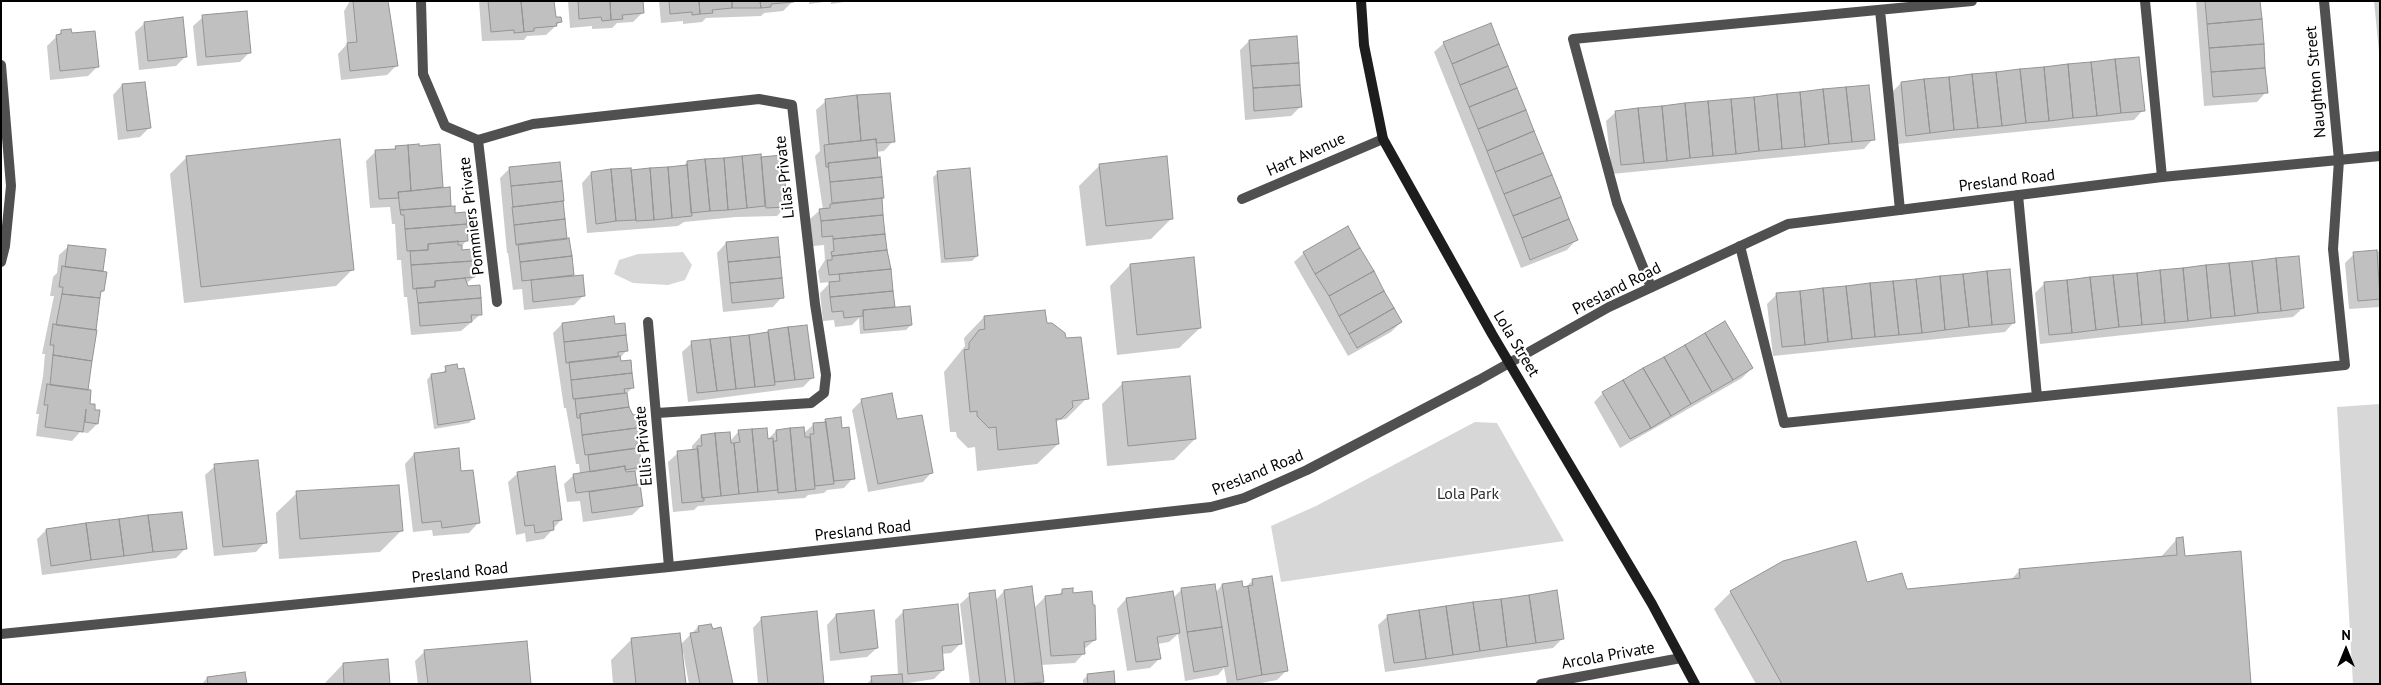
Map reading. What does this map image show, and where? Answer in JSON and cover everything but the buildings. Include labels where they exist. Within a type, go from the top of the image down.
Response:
[{"type":"street","name":"Pommiers Private","points":[[421,1],[423,74],[445,126],[478,140],[497,302]]},
{"type":"street","name":"Lola Street","points":[[1361,1],[1364,45],[1382,139],[1510,364],[1647,596],[1695,684]]},
{"type":"street","points":[[1651,287],[1617,203],[1573,39],[1972,1]]},
{"type":"street","points":[[2145,1],[2162,177]]},
{"type":"street","name":"Naughton Street","points":[[2037,397],[2346,365],[2333,249],[2339,160],[2324,1]]},
{"type":"street","points":[[1880,10],[1900,210]]},
{"type":"street","points":[[1,65],[11,186],[5,246],[1,262]]},
{"type":"street","name":"Lilas Private","points":[[478,140],[533,124],[758,99],[792,104],[815,304],[826,375],[824,393],[811,403],[657,413]]},
{"type":"street","name":"Hart Avenue","points":[[1242,199],[1382,139]]},
{"type":"street","name":"Presland Road","points":[[1,634],[669,567],[1211,507],[1244,498],[1307,470],[1510,364],[1609,307],[1788,224],[2162,177],[2380,156]]},
{"type":"street","points":[[1740,246],[1784,423],[2037,397],[2018,195]]},
{"type":"street","name":"Ellis Private","points":[[648,322],[669,567]]},
{"type":"street","name":"Arcola Private","points":[[1541,684],[1681,658]]},
{"type":"green space","points":[[683,252],[692,265],[685,280],[668,285],[633,283],[614,274],[619,260],[638,254]]},
{"type":"green space","points":[[2380,404],[2380,684],[2353,684],[2337,407]]},
{"type":"green space","name":"Lola Park","points":[[1475,422],[1497,423],[1564,541],[1281,582],[1271,526],[1316,506]]}]
